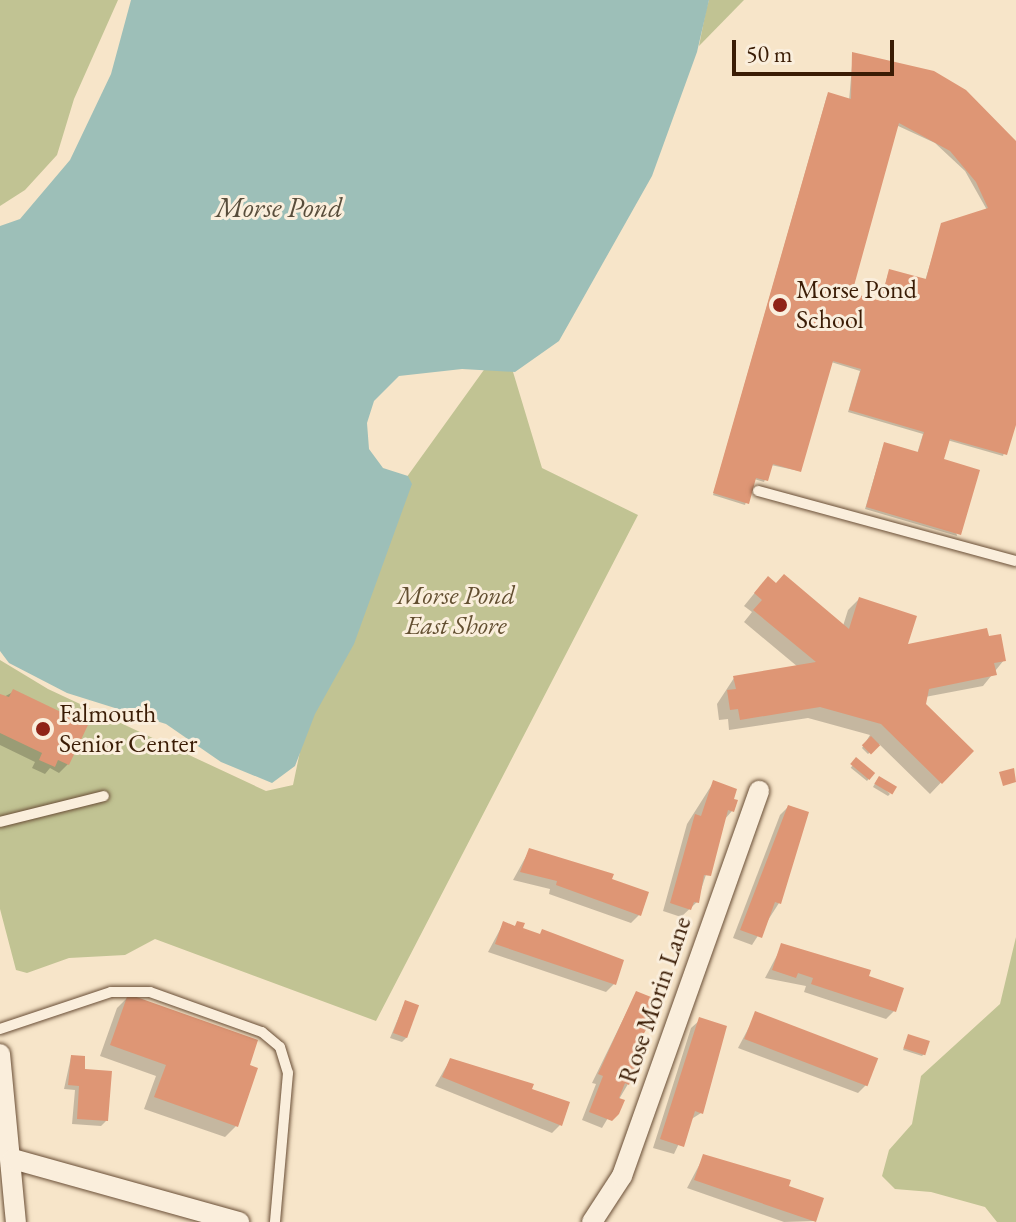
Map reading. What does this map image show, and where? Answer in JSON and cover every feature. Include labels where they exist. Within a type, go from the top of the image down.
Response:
[{"type":"street","name":"Rose Morin Lane","points":[[592,1222],[622,1176],[692,970],[759,791]]},
{"type":"street","points":[[0,1054],[7,1158],[16,1222]]},
{"type":"street","points":[[7,1158],[239,1222]]},
{"type":"lane","points":[[758,491],[1016,561]]},
{"type":"lane","points":[[0,822],[104,796]]},
{"type":"lane","points":[[0,1029],[111,992],[150,992],[262,1032],[280,1047],[288,1073],[275,1222]]},
{"type":"green space","points":[[0,0],[118,0],[74,99],[57,155],[25,190],[0,206]]},
{"type":"green space","points":[[709,0],[744,0],[699,46],[706,10]]},
{"type":"green space","name":"Morse Pond East Shore","points":[[504,342],[542,468],[638,515],[376,1021],[155,939],[125,955],[69,958],[27,973],[16,970],[0,909],[0,660],[48,689],[266,791],[293,785],[337,574]]},
{"type":"green space","points":[[1016,937],[1016,1222],[997,1222],[985,1207],[931,1192],[895,1189],[882,1176],[889,1150],[912,1124],[921,1076],[1000,1004]]},
{"type":"water","name":"Morse Pond","points":[[131,0],[709,0],[697,52],[652,176],[559,341],[515,372],[462,369],[399,376],[374,401],[367,423],[369,449],[383,468],[408,476],[412,484],[354,644],[315,714],[295,766],[272,783],[221,762],[166,724],[67,693],[9,663],[0,651],[0,226],[20,219],[70,160],[111,74]]},
{"type":"building","points":[[852,52],[934,71],[966,90],[1016,141],[1016,425],[1007,455],[950,439],[944,459],[980,470],[961,535],[866,507],[884,442],[918,452],[924,432],[849,410],[861,369],[833,361],[801,472],[773,464],[768,481],[756,478],[749,504],[713,493],[828,92],[851,99]],"holes":[[[899,123],[950,151],[976,182],[988,208],[941,223],[926,279],[889,269],[881,301],[852,293]]]},
{"type":"building","points":[[784,574],[849,629],[859,597],[917,616],[908,644],[987,628],[989,636],[1001,634],[1006,661],[994,663],[997,675],[929,689],[926,704],[974,751],[942,784],[881,724],[820,707],[740,720],[738,709],[730,710],[727,690],[736,689],[733,676],[816,662],[753,610],[762,600],[754,593],[768,576],[776,583]]},
{"type":"building","name":"Falmouth Senior Center","points":[[13,689],[88,725],[69,765],[58,760],[55,767],[39,760],[42,753],[0,733],[0,694],[9,697]]},
{"type":"building","points":[[871,736],[880,745],[871,754],[862,745]]},
{"type":"building","points":[[856,757],[875,773],[869,780],[850,764]]},
{"type":"building","points":[[1014,768],[1016,782],[1003,786],[999,772]]},
{"type":"building","points":[[879,776],[897,787],[892,795],[874,784]]},
{"type":"building","points":[[713,780],[737,789],[734,799],[738,800],[734,812],[728,810],[711,876],[704,875],[699,903],[694,902],[691,910],[670,903],[695,814],[701,816]]},
{"type":"building","points":[[788,805],[809,812],[781,904],[775,902],[762,938],[740,930]]},
{"type":"building","points":[[529,848],[614,874],[612,879],[649,892],[641,916],[556,885],[557,881],[520,872]]},
{"type":"building","points":[[503,921],[515,926],[517,921],[525,923],[523,928],[540,934],[542,929],[624,960],[616,985],[495,944]]},
{"type":"building","points":[[781,943],[871,970],[869,976],[904,988],[896,1012],[811,984],[813,978],[798,973],[796,978],[772,970]]},
{"type":"building","points":[[636,991],[656,999],[651,1011],[656,1013],[643,1035],[648,1037],[629,1085],[625,1083],[619,1098],[625,1100],[612,1121],[589,1112],[603,1076],[598,1074]]},
{"type":"building","points":[[128,994],[258,1040],[250,1065],[258,1068],[238,1127],[154,1097],[166,1065],[110,1045]]},
{"type":"building","points":[[405,1000],[419,1005],[407,1038],[393,1033]]},
{"type":"building","points":[[755,1011],[878,1058],[867,1086],[744,1039]]},
{"type":"building","points":[[699,1017],[727,1026],[703,1114],[695,1111],[684,1147],[660,1139]]},
{"type":"building","points":[[908,1034],[930,1041],[925,1055],[903,1048]]},
{"type":"building","points":[[71,1055],[85,1056],[85,1069],[112,1071],[108,1121],[77,1119],[79,1086],[68,1085]]},
{"type":"building","points":[[450,1058],[534,1084],[532,1089],[570,1102],[562,1126],[442,1077]]},
{"type":"building","points":[[703,1154],[791,1180],[789,1186],[824,1198],[816,1222],[694,1180]]},
{"type":"place","name":"Morse Pond School","points":[[780,305]]},
{"type":"place","name":"Falmouth Senior Center","points":[[43,729]]}]
